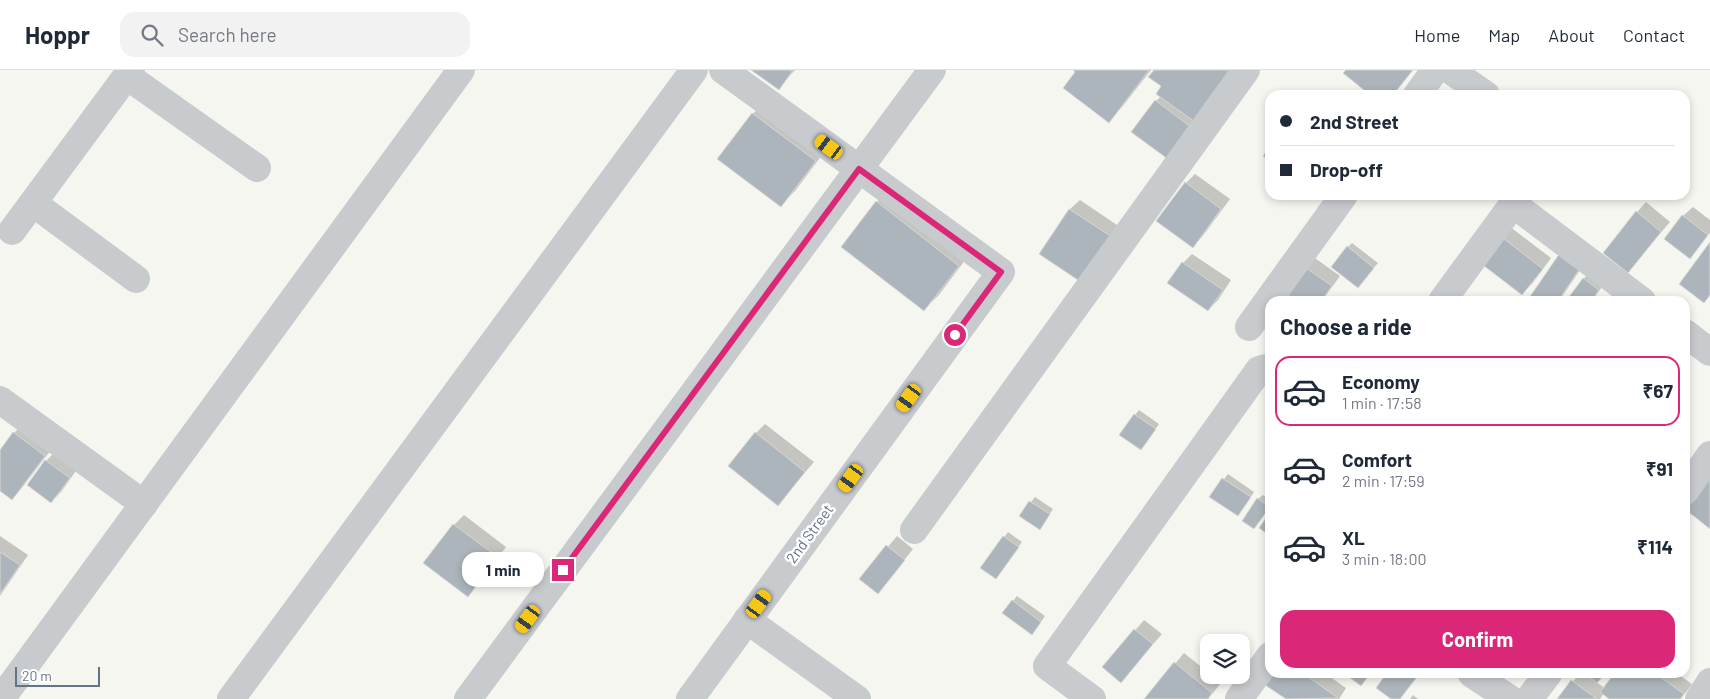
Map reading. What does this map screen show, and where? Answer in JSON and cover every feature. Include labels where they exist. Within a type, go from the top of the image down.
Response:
[{"type":"street","points":[[1,699],[461,70]]},
{"type":"street","points":[[231,699],[694,70]]},
{"type":"street","points":[[723,70],[859,169]]},
{"type":"street","points":[[468,699],[932,70]]},
{"type":"street","points":[[914,530],[1246,70]]},
{"type":"street","points":[[1421,90],[1435,70]]},
{"type":"street","points":[[1450,70],[1479,90]]},
{"type":"street","points":[[12,232],[129,73],[258,168]]},
{"type":"street","name":"2nd Street","points":[[690,699],[1001,272],[859,169]]},
{"type":"street","points":[[1272,296],[1340,200]]},
{"type":"street","points":[[1446,296],[1515,200]]},
{"type":"street","points":[[1517,200],[1636,296]]},
{"type":"street","points":[[33,203],[136,278]]},
{"type":"street","points":[[1250,327],[1265,306]]},
{"type":"street","points":[[1690,337],[1710,352]]},
{"type":"street","points":[[1092,699],[1047,666],[1259,370],[1265,368]]},
{"type":"street","points":[[0,400],[144,504]]},
{"type":"street","points":[[1690,484],[1710,455]]},
{"type":"street","points":[[748,620],[856,699]]},
{"type":"street","points":[[1239,699],[1265,663]]},
{"type":"street","points":[[1478,678],[1510,699]]},
{"type":"street","points":[[1529,699],[1545,678]]},
{"type":"street","points":[[1699,699],[1710,682]]},
{"type":"building","points":[[751,70],[793,70],[779,90]]},
{"type":"building","points":[[1073,70],[1149,70],[1109,123],[1063,88],[1075,72]]},
{"type":"building","points":[[1154,70],[1233,70],[1195,122],[1156,94],[1161,86],[1148,77]]},
{"type":"building","points":[[1346,70],[1413,70],[1397,90],[1364,90],[1343,73]]},
{"type":"building","points":[[1155,100],[1196,131],[1172,162],[1131,132]]},
{"type":"building","points":[[752,113],[816,161],[781,207],[717,159]]},
{"type":"building","points":[[1185,182],[1221,209],[1193,248],[1156,221]]},
{"type":"building","points":[[876,201],[959,266],[924,311],[841,247]]},
{"type":"building","points":[[1069,209],[1112,237],[1081,282],[1039,254]]},
{"type":"building","points":[[1636,211],[1661,232],[1628,273],[1603,253]]},
{"type":"building","points":[[1682,215],[1708,235],[1690,259],[1664,239]]},
{"type":"building","points":[[1499,235],[1543,269],[1522,295],[1479,262]]},
{"type":"building","points":[[1710,242],[1710,295],[1704,303],[1679,284]]},
{"type":"building","points":[[1347,246],[1374,268],[1358,288],[1331,267]]},
{"type":"building","points":[[1562,250],[1583,264],[1561,296],[1530,296]]},
{"type":"building","points":[[1182,262],[1223,290],[1208,311],[1167,283]]},
{"type":"building","points":[[1302,265],[1332,286],[1325,296],[1290,296],[1283,291]]},
{"type":"building","points":[[1583,278],[1599,290],[1595,296],[1570,296]]},
{"type":"building","points":[[1134,414],[1156,429],[1141,450],[1119,435]]},
{"type":"building","points":[[13,432],[45,456],[12,500],[0,491],[0,450]]},
{"type":"building","points":[[755,432],[805,472],[778,506],[728,466]]},
{"type":"building","points":[[45,460],[70,478],[51,503],[27,485]]},
{"type":"building","points":[[1710,477],[1710,529],[1690,513],[1690,504]]},
{"type":"building","points":[[1222,478],[1251,497],[1238,516],[1209,497]]},
{"type":"building","points":[[1257,498],[1265,504],[1265,514],[1254,529],[1242,521]]},
{"type":"building","points":[[1029,501],[1050,514],[1040,530],[1019,516]]},
{"type":"building","points":[[1265,519],[1265,532],[1259,528]]},
{"type":"building","points":[[453,524],[498,557],[468,597],[423,563]]},
{"type":"building","points":[[1003,536],[1019,547],[996,579],[980,568]]},
{"type":"building","points":[[886,545],[905,560],[878,594],[859,579]]},
{"type":"building","points":[[0,552],[20,565],[0,594]]},
{"type":"building","points":[[1012,600],[1041,622],[1032,635],[1002,613]]},
{"type":"building","points":[[1134,629],[1153,644],[1121,683],[1102,667]]},
{"type":"building","points":[[1174,662],[1212,693],[1208,699],[1144,699]]},
{"type":"building","points":[[1270,678],[1310,678],[1338,698],[1286,699],[1265,685]]},
{"type":"building","points":[[1350,678],[1367,678],[1361,686]]},
{"type":"building","points":[[1383,678],[1416,678],[1400,699],[1391,699],[1376,688]]},
{"type":"building","points":[[1591,678],[1601,678],[1597,683]]},
{"type":"building","points":[[1611,678],[1662,678],[1684,694],[1680,699],[1609,699],[1600,692]]},
{"type":"building","points":[[1571,680],[1597,699],[1557,699]]},
{"type":"route","points":[[563,570],[859,169],[1001,272],[955,335]]}]
